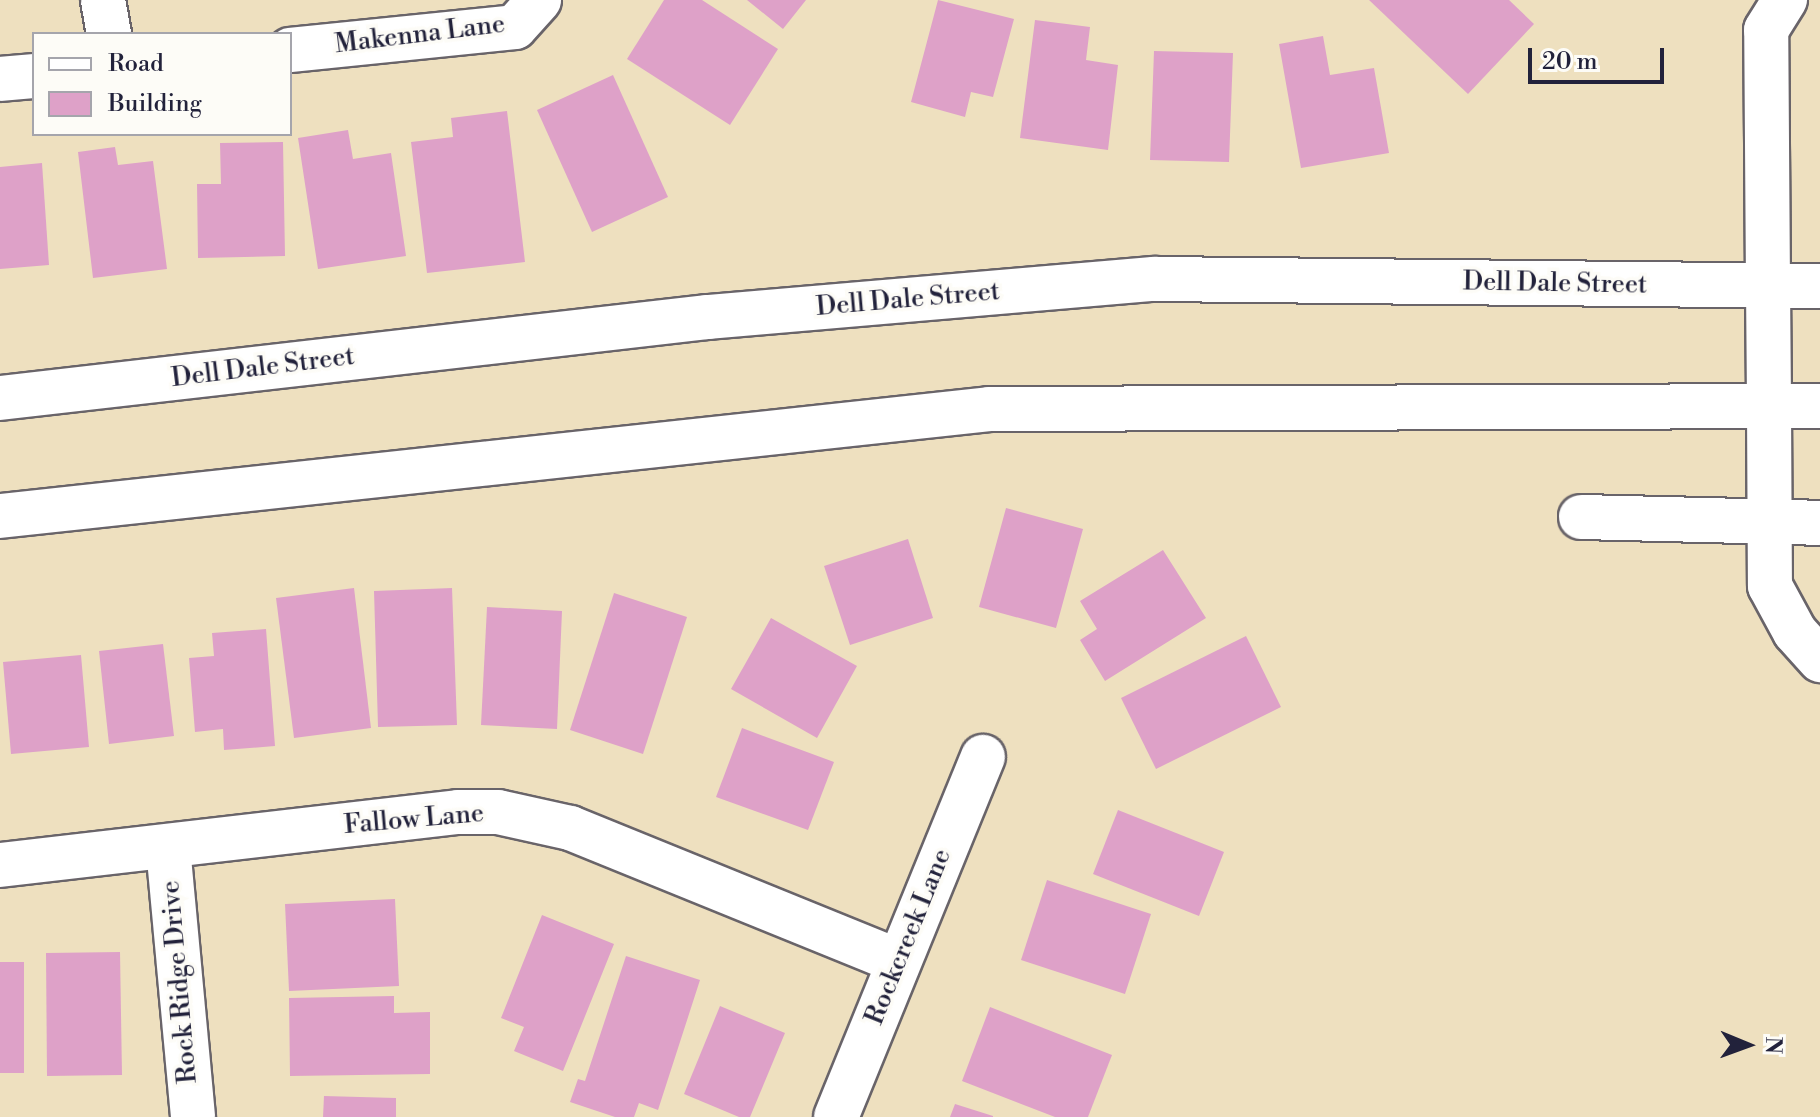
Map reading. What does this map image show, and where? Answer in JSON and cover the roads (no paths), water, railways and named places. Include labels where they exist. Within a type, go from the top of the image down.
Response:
[{"type":"main road","points":[[103,0],[109,32]]},
{"type":"main road","name":"Makenna Lane","points":[[292,50],[515,27],[539,0]]},
{"type":"main road","points":[[1785,0],[1766,30],[1770,586],[1795,632],[1820,660]]},
{"type":"main road","points":[[0,79],[32,76]]},
{"type":"main road","name":"Dell Dale Street","points":[[0,398],[708,317],[1154,279],[1820,286]]},
{"type":"main road","points":[[0,516],[989,409],[1820,406]]},
{"type":"main road","points":[[1581,517],[1820,523]]},
{"type":"main road","name":"Rockcreek Lane","points":[[836,1117],[983,757]]},
{"type":"main road","name":"Fallow Lane","points":[[0,865],[458,812],[498,812],[533,817],[596,838],[898,961]]},
{"type":"main road","name":"Rock Ridge Drive","points":[[168,847],[193,1117]]}]
